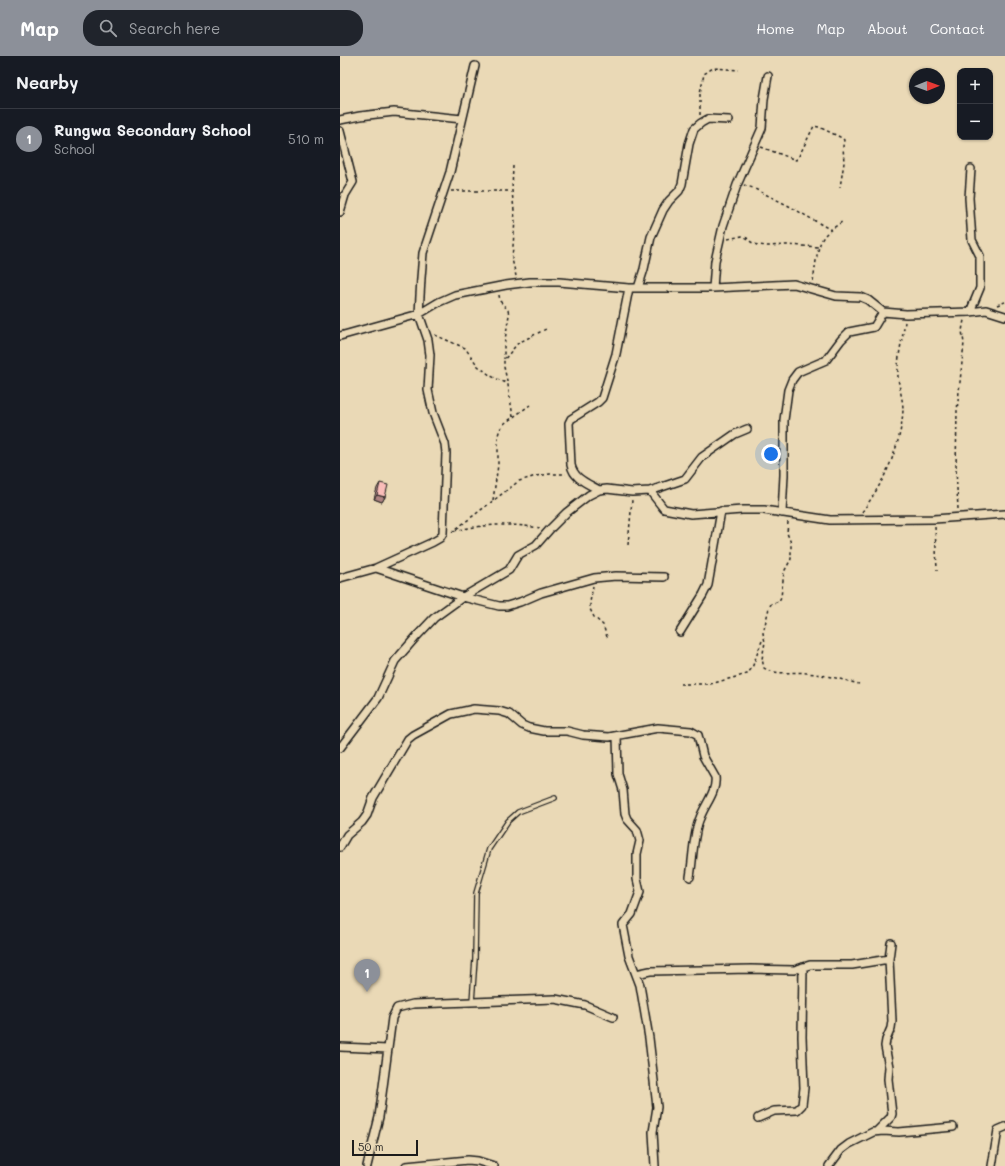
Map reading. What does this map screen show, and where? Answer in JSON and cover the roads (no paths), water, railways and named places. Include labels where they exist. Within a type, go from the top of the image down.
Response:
[{"type":"street","points":[[340,578],[376,568],[440,538],[443,534],[446,454],[445,444],[433,413],[428,390],[430,355],[428,340],[419,314],[423,252],[450,172],[475,66]]},
{"type":"street","points":[[713,288],[716,261],[723,226],[736,187],[762,128],[764,99],[768,76]]},
{"type":"street","points":[[340,120],[394,112],[462,119]]},
{"type":"street","points":[[638,288],[651,237],[663,210],[669,201],[679,191],[682,184],[689,144],[694,129],[700,123],[708,119],[729,120]]},
{"type":"street","points":[[340,131],[353,182],[345,195],[340,212]]},
{"type":"street","points":[[968,312],[980,288],[980,256],[972,240],[969,198],[971,170]]},
{"type":"street","points":[[340,336],[419,314],[448,298],[495,287],[517,284],[559,282],[629,288],[713,288],[794,284],[836,296],[861,297],[868,300],[883,312],[906,314],[986,310],[1005,316]]},
{"type":"street","points":[[599,490],[574,475],[570,465],[569,422],[602,398],[616,354],[629,288]]},
{"type":"street","points":[[785,513],[784,420],[788,390],[792,380],[798,372],[826,360],[849,332],[874,327],[883,312]]},
{"type":"street","points":[[340,748],[378,698],[395,661],[434,618],[463,596],[509,570],[518,555],[536,545],[566,513],[589,495],[599,490],[607,489],[632,492],[650,491],[684,479],[702,457],[735,434],[747,428]]},
{"type":"street","points":[[650,491],[666,511],[691,514],[721,511],[764,510],[830,520],[857,520],[934,519],[1005,514]]},
{"type":"street","points":[[680,632],[708,585],[721,511]]},
{"type":"street","points":[[376,568],[499,606],[507,606],[541,593],[594,578],[616,576],[664,577]]},
{"type":"street","points":[[340,847],[347,835],[362,822],[367,815],[373,798],[408,739],[451,714],[474,709],[499,711],[509,714],[522,725],[544,731],[567,731],[595,736],[618,736],[658,728],[691,731],[698,735],[703,756],[715,777],[715,786],[713,794],[698,822],[690,877]]},
{"type":"street","points":[[618,736],[618,774],[623,790],[625,814],[627,819],[638,830],[640,841],[637,854],[637,879],[640,892],[632,914],[623,925],[629,956],[640,985],[656,1092],[657,1108],[652,1132],[654,1166]]},
{"type":"street","points":[[829,1166],[841,1150],[877,1131],[890,1119],[892,1114],[888,1079],[889,1067],[885,1046],[892,1021],[890,943]]},
{"type":"street","points":[[636,974],[650,971],[744,969],[794,970],[810,964],[852,965],[890,959]]},
{"type":"street","points":[[758,1118],[774,1111],[797,1110],[802,1105],[804,1088],[802,1037],[803,967]]},
{"type":"street","points":[[367,1166],[379,1117],[392,1018],[397,1008],[413,1004],[555,999],[585,1005],[613,1017]]},
{"type":"street","points":[[340,1047],[388,1049]]},
{"type":"street","points":[[877,1131],[899,1132],[953,1127]]},
{"type":"street","points":[[992,1166],[998,1130],[1005,1127]]},
{"type":"street","points":[[406,1166],[468,1160],[478,1161],[494,1166]]},
{"type":"lane","points":[[472,1002],[475,959],[476,893],[489,849],[508,821],[518,812],[555,798]]},
{"type":"place","name":"Rungwa Secondary School","points":[[367,992]]}]
